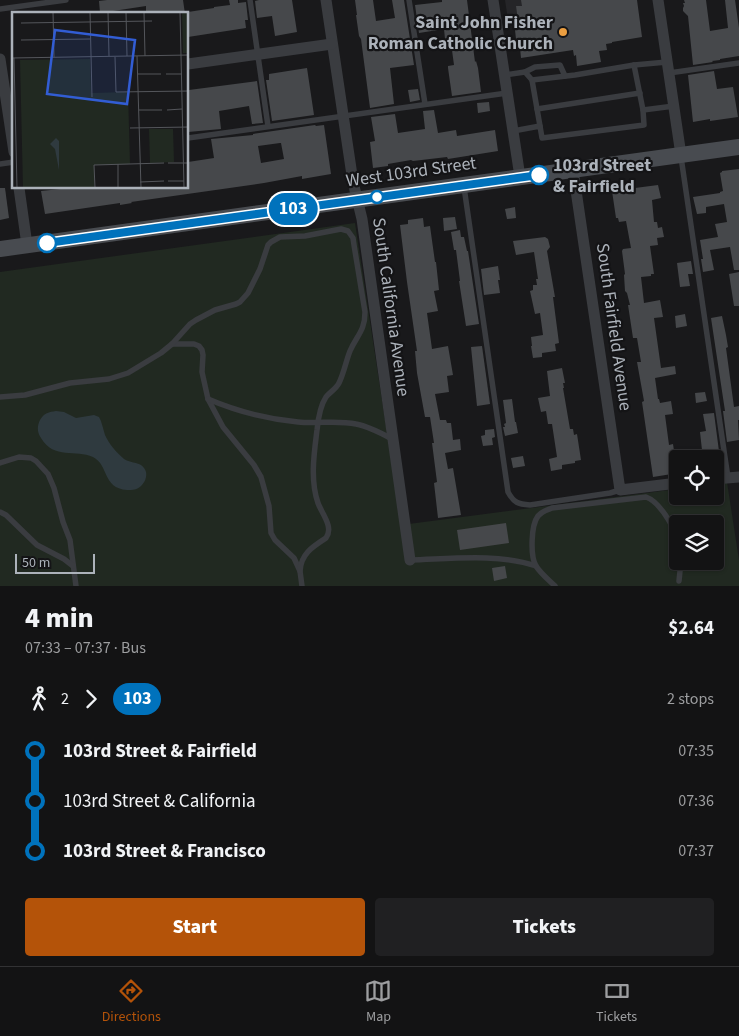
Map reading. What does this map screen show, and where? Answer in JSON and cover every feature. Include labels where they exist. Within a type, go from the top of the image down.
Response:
[{"type":"main road","name":"West 103rd Street","points":[[0,249],[739,147]]},
{"type":"street","name":"South California Avenue","points":[[326,0],[353,182],[362,219],[410,560]]},
{"type":"street","points":[[493,0],[520,177]]},
{"type":"street","points":[[658,0],[681,155]]},
{"type":"street","points":[[189,64],[332,44]]},
{"type":"street","points":[[0,59],[12,136]]},
{"type":"street","name":"South Fairfield Avenue","points":[[573,170],[620,490]]},
{"type":"street","points":[[19,189],[27,245]]},
{"type":"street","points":[[620,490],[669,484]]},
{"type":"lane","points":[[0,10],[66,0]]},
{"type":"lane","points":[[250,0],[268,126]]},
{"type":"lane","points":[[409,0],[425,104]]},
{"type":"lane","points":[[532,80],[634,66],[668,67],[739,62]]},
{"type":"lane","points":[[504,75],[525,72],[536,67],[560,65],[565,76]]},
{"type":"lane","points":[[525,72],[532,80],[542,138],[644,125],[643,110],[634,66]]},
{"type":"lane","points":[[189,138],[507,93]]},
{"type":"lane","points":[[537,109],[640,93]]},
{"type":"lane","points":[[643,110],[674,106]]},
{"type":"lane","points":[[513,131],[540,126]]},
{"type":"lane","points":[[681,155],[734,477]]},
{"type":"lane","points":[[463,185],[508,492],[512,499],[520,504],[530,504],[610,494],[620,490]]},
{"type":"lane","points":[[0,397],[25,395],[70,383],[119,376],[137,368],[172,344],[196,320],[215,310],[236,304],[244,298],[260,269],[271,242],[280,238],[305,236],[341,229],[348,231],[353,238],[365,321],[360,334],[350,350],[341,380],[338,386],[325,398],[320,412],[313,479],[318,502],[329,531],[326,538],[304,554],[300,564],[302,586]]},
{"type":"lane","points":[[172,344],[194,344],[202,350],[202,372],[208,399],[223,426],[261,476],[269,506],[271,533],[275,540],[294,558],[300,571]]},
{"type":"lane","points":[[208,399],[253,414],[290,421],[358,424],[392,439]]},
{"type":"lane","points":[[0,463],[19,457],[31,458],[48,474],[70,540],[76,586]]},
{"type":"lane","points":[[555,586],[534,562],[533,534],[536,520],[542,513],[552,508],[646,497],[654,500],[669,523]]},
{"type":"lane","points":[[0,512],[6,515],[37,545],[64,559],[73,566]]},
{"type":"lane","points":[[410,560],[505,559],[526,562],[536,566]]},
{"type":"lane","points":[[679,580],[680,570]]},
{"type":"shaded area","points":[[505,0],[563,0],[565,12],[508,20]]},
{"type":"shaded area","points":[[355,223],[401,525],[669,490],[669,505],[724,505],[724,482],[727,482],[739,560],[739,586],[0,586],[0,272]]},
{"type":"shaded area","points":[[56,411],[64,412],[76,418],[94,415],[99,417],[105,435],[116,451],[127,461],[140,464],[144,468],[146,476],[142,484],[133,490],[119,488],[109,481],[102,465],[93,457],[59,452],[46,445],[39,434],[38,424],[45,414]]},
{"type":"building","points":[[183,0],[185,12],[146,12],[146,6],[100,12],[99,1]]},
{"type":"building","points":[[229,0],[238,0],[238,3],[246,2],[248,20],[245,20],[246,28],[189,37],[188,12],[230,5]]},
{"type":"building","points":[[292,0],[297,32],[275,36],[272,16],[257,18],[255,1]]},
{"type":"building","points":[[355,0],[373,0],[376,21],[395,18],[392,0],[404,0],[414,65],[390,68],[394,104],[370,108]]},
{"type":"building","points":[[442,0],[467,0],[481,92],[452,96],[448,66],[454,65],[451,43],[448,44],[447,39],[445,39],[444,29],[419,33],[415,5],[442,2]]},
{"type":"building","name":"Saint John Fisher Roman Catholic Church","points":[[521,0],[637,0],[642,37],[606,44],[607,50],[599,51],[601,62],[577,66],[576,55],[574,56],[573,50],[521,58],[520,48],[517,48],[515,21],[518,20],[516,6],[522,6]]},
{"type":"building","points":[[684,0],[706,0],[710,31],[728,28],[725,0],[735,0],[739,28],[739,56],[693,65],[688,16],[683,11]]},
{"type":"building","points":[[307,68],[314,115],[272,121],[266,80],[269,80],[269,74]]},
{"type":"building","points":[[714,71],[717,89],[733,87],[738,117],[693,122],[688,75]]},
{"type":"building","points":[[257,81],[263,123],[252,124],[249,106],[219,111],[221,129],[189,132],[189,90]]},
{"type":"building","points":[[418,89],[420,100],[410,102],[408,90]]},
{"type":"building","points":[[489,102],[490,111],[478,113],[477,103]]},
{"type":"building","points":[[434,110],[438,133],[456,130],[457,136],[495,130],[498,151],[448,159],[447,157],[411,160],[373,168],[370,142],[375,141],[371,117],[395,114],[398,133],[425,129],[423,111]]},
{"type":"building","points":[[324,125],[331,174],[302,179],[302,176],[120,205],[120,203],[45,214],[41,191],[60,189],[189,189],[189,162],[214,158],[211,139]],"holes":[[[281,143],[284,159],[261,163],[258,146]]]},
{"type":"building","points":[[739,169],[739,270],[734,270],[730,247],[710,250],[714,270],[703,272],[700,240],[718,237],[715,224],[727,222],[724,204],[706,207],[706,213],[697,214],[693,197],[720,193],[723,191],[720,173],[722,171]]},
{"type":"building","points":[[658,185],[661,198],[652,200],[654,222],[657,222],[658,228],[662,227],[664,237],[657,238],[658,245],[650,246],[654,274],[641,277],[644,303],[660,300],[663,317],[654,318],[661,368],[675,366],[676,374],[655,378],[660,403],[671,401],[673,414],[665,415],[669,445],[673,444],[674,450],[669,450],[669,474],[653,477],[642,402],[644,401],[637,362],[641,362],[637,338],[633,338],[628,305],[630,305],[625,291],[622,251],[623,249],[631,248],[626,221],[619,222],[618,218],[616,218],[612,191]]},
{"type":"building","points":[[0,188],[5,188],[9,218],[0,220]]},
{"type":"building","points":[[515,207],[516,218],[507,219],[505,209]]},
{"type":"building","points":[[455,217],[457,229],[444,231],[443,218]]},
{"type":"building","points":[[423,218],[424,227],[430,226],[439,290],[434,291],[438,311],[427,313],[432,349],[448,346],[453,375],[447,376],[449,392],[435,394],[440,420],[446,420],[447,423],[451,423],[453,440],[460,439],[461,450],[445,453],[448,469],[453,468],[461,515],[438,518],[434,483],[437,482],[432,443],[434,443],[430,417],[425,417],[417,373],[415,351],[417,351],[400,225],[408,224],[408,220]]},
{"type":"building","points":[[460,230],[461,237],[464,237],[468,251],[479,324],[466,326],[456,250],[454,250],[451,232]]},
{"type":"building","points":[[545,237],[548,239],[550,247],[547,251],[555,297],[553,297],[559,343],[555,344],[556,351],[542,353],[542,357],[533,358],[531,337],[543,335],[540,313],[535,314],[530,291],[533,290],[533,285],[537,285],[536,279],[538,279],[534,252],[516,255],[513,241]]},
{"type":"building","points":[[691,261],[693,274],[688,274],[690,286],[680,287],[677,263]]},
{"type":"building","points":[[498,266],[500,293],[484,295],[481,269]]},
{"type":"building","points":[[739,272],[739,306],[734,306],[729,274]]},
{"type":"building","points":[[685,314],[687,326],[676,328],[675,316]]},
{"type":"building","points":[[722,316],[728,347],[726,348],[734,407],[739,406],[739,440],[727,442],[723,411],[725,411],[711,318]]},
{"type":"building","points":[[482,346],[490,404],[477,406],[471,347]]},
{"type":"building","points":[[562,368],[565,383],[563,383],[563,388],[570,429],[573,429],[574,435],[577,434],[581,460],[562,465],[562,469],[551,471],[549,459],[557,457],[552,424],[548,424],[546,411],[541,412],[538,398],[550,396],[547,371]]},
{"type":"building","points":[[705,392],[707,401],[696,403],[695,393]]},
{"type":"building","points":[[512,399],[518,433],[505,436],[503,427],[505,427],[504,424],[506,423],[503,400]]},
{"type":"building","points":[[714,413],[719,450],[702,450],[700,432],[706,431],[703,414]]},
{"type":"building","points":[[494,429],[493,445],[483,446],[481,436],[485,435],[485,430]]},
{"type":"building","points":[[523,456],[525,466],[513,468],[511,458]]},
{"type":"building","points":[[506,523],[509,543],[460,550],[457,530]]},
{"type":"building","points":[[505,566],[507,578],[494,581],[492,568]]},
{"type":"bus line","name":"103","points":[[47,243],[539,175]]},
{"type":"place","name":"Saint John Fisher Roman Catholic Church","points":[[563,32]]},
{"type":"place","name":"103rd Street & Fairfield","points":[[539,175]]}]
